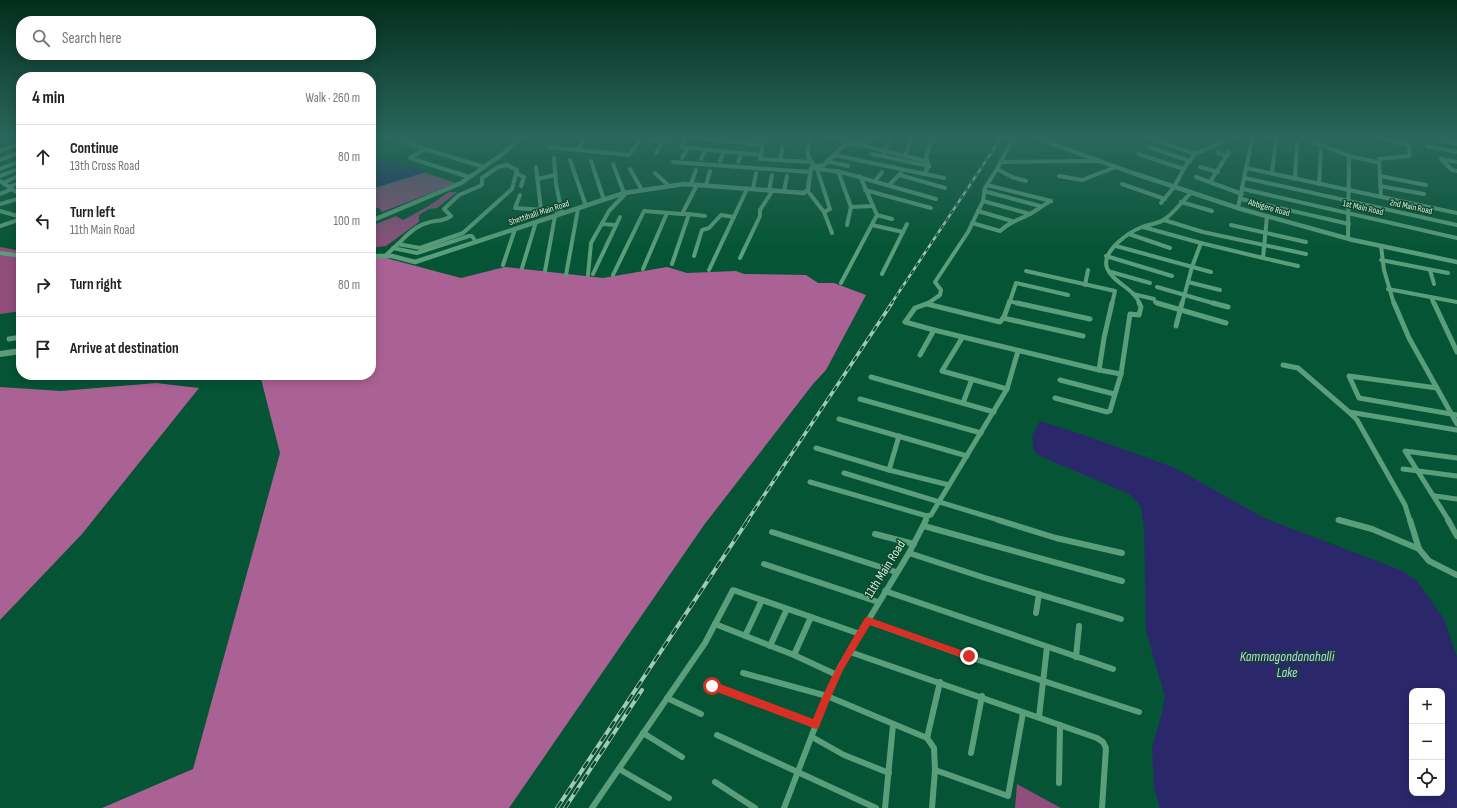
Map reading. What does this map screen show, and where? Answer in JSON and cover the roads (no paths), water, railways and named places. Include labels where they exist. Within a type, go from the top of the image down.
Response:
[{"type":"street","points":[[464,176],[468,177]]},
{"type":"street","points":[[385,256],[424,223],[442,222],[451,216],[444,209],[459,195],[472,191],[480,186],[482,184],[482,178],[485,176]]},
{"type":"street","points":[[398,244],[420,248],[463,233],[512,189],[515,176]]},
{"type":"street","points":[[521,176],[524,177],[521,186]]},
{"type":"street","points":[[537,176],[541,210]]},
{"type":"street","points":[[520,195],[515,208],[562,212],[555,176],[537,179]]},
{"type":"street","points":[[575,176],[586,206]]},
{"type":"street","points":[[596,176],[604,200]]},
{"type":"street","points":[[588,275],[591,243],[610,211],[626,193],[618,176]]},
{"type":"street","points":[[634,176],[642,190]]},
{"type":"street","points":[[659,176],[669,186]]},
{"type":"street","points":[[691,184],[694,176]]},
{"type":"street","points":[[706,185],[709,176]]},
{"type":"street","points":[[753,189],[755,176]]},
{"type":"street","points":[[740,258],[760,216],[760,210],[771,190],[772,176]]},
{"type":"street","points":[[784,191],[787,176]]},
{"type":"street","points":[[812,176],[807,190],[824,212],[832,234]]},
{"type":"street","points":[[817,176],[830,208],[824,212]]},
{"type":"street","points":[[840,176],[851,207],[847,225]]},
{"type":"street","points":[[860,176],[936,199]]},
{"type":"street","points":[[860,176],[877,215]]},
{"type":"street","points":[[875,181],[879,176]]},
{"type":"street","points":[[889,185],[899,176]]},
{"type":"street","points":[[902,176],[944,188]]},
{"type":"street","points":[[933,176],[944,178]]},
{"type":"street","points":[[993,176],[984,191],[983,201],[972,223],[935,282],[941,290],[940,295],[927,304],[915,308],[906,322],[962,338],[1121,374]]},
{"type":"street","points":[[1010,176],[1026,181]]},
{"type":"street","points":[[1059,176],[1082,180],[1093,176]]},
{"type":"street","name":"Abbigere Road","points":[[1141,176],[1266,216],[1380,246],[1457,262]]},
{"type":"street","points":[[1161,203],[1174,187],[1181,176]]},
{"type":"street","points":[[1210,182],[1215,176]]},
{"type":"street","points":[[1282,176],[1457,213]]},
{"type":"street","points":[[1320,176],[1320,184]]},
{"type":"street","points":[[1348,176],[1350,202],[1348,238]]},
{"type":"street","points":[[1381,197],[1380,176],[1426,185]]},
{"type":"street","points":[[2,182],[16,177]]},
{"type":"street","points":[[376,219],[461,182],[468,177]]},
{"type":"street","points":[[1196,177],[1242,194]]},
{"type":"street","points":[[1238,208],[1245,178]]},
{"type":"street","name":"2nd Main Road","points":[[1245,178],[1457,225]]},
{"type":"street","points":[[2,182],[16,190]]},
{"type":"street","name":"Shettihalli Main Road","points":[[376,256],[392,256],[416,262],[555,216],[562,212],[578,209],[626,193],[642,190],[691,184],[804,193],[807,190]]},
{"type":"street","points":[[1122,184],[1165,199]]},
{"type":"street","points":[[0,194],[16,185]]},
{"type":"street","points":[[682,214],[697,185]]},
{"type":"street","points":[[972,223],[1000,231],[1012,221],[1030,214],[1040,206],[1051,201],[987,185]]},
{"type":"street","points":[[1380,186],[1424,194]]},
{"type":"street","points":[[710,270],[747,188]]},
{"type":"street","name":"1st Main Road","points":[[1243,189],[1457,238]]},
{"type":"street","points":[[866,190],[931,208]]},
{"type":"street","points":[[984,191],[1040,206]]},
{"type":"street","points":[[1055,398],[1110,412],[1121,374],[1129,318],[1131,313],[1139,315],[1141,310],[1139,301],[1108,271],[1105,264],[1106,256],[1129,234],[1142,227],[1164,220],[1191,193]]},
{"type":"street","points":[[0,204],[16,198]]},
{"type":"street","points":[[1241,199],[1349,224]]},
{"type":"street","points":[[983,201],[1030,214]]},
{"type":"street","points":[[1181,202],[1212,211]]},
{"type":"street","points":[[851,207],[873,206]]},
{"type":"street","points":[[566,275],[578,209]]},
{"type":"street","points":[[0,211],[16,216]]},
{"type":"street","points":[[613,275],[644,211],[705,216]]},
{"type":"street","points":[[978,211],[1012,221]]},
{"type":"street","points":[[642,268],[655,244],[667,213]]},
{"type":"street","points":[[672,264],[689,214]]},
{"type":"street","points":[[694,256],[702,230],[709,228],[721,215],[734,217]]},
{"type":"street","points":[[877,215],[892,219]]},
{"type":"street","points":[[841,283],[877,215]]},
{"type":"street","points":[[545,271],[555,216]]},
{"type":"street","points":[[1263,258],[1266,216]]},
{"type":"street","points":[[593,274],[620,218]]},
{"type":"street","points":[[0,226],[16,220]]},
{"type":"street","points":[[1164,220],[1203,232],[1306,254]]},
{"type":"street","points":[[522,268],[536,222]]},
{"type":"street","points":[[602,224],[616,225]]},
{"type":"street","points":[[882,274],[907,224]]},
{"type":"street","points":[[1231,224],[1306,242]]},
{"type":"street","points":[[872,225],[903,232]]},
{"type":"street","points":[[1142,227],[1201,243],[1298,266]]},
{"type":"street","points":[[503,265],[516,229]]},
{"type":"street","points":[[1129,234],[1170,248]]},
{"type":"street","points":[[393,248],[414,253],[469,236],[472,236],[476,242]]},
{"type":"street","points":[[1176,326],[1192,267],[1201,243]]},
{"type":"street","points":[[1116,246],[1211,272]]},
{"type":"street","points":[[1380,246],[1381,260],[1388,289],[1417,354],[1454,414],[1457,424]]},
{"type":"street","points":[[0,253],[16,255]]},
{"type":"street","points":[[1106,256],[1172,276]]},
{"type":"street","points":[[1381,260],[1448,273]]},
{"type":"street","points":[[1085,284],[1088,270]]},
{"type":"street","points":[[1430,270],[1434,284]]},
{"type":"street","points":[[1026,271],[1115,291],[1104,338],[1099,370]]},
{"type":"street","points":[[1108,271],[1150,283]]},
{"type":"street","points":[[1188,282],[1220,290]]},
{"type":"street","points":[[927,304],[1000,322],[1003,318],[1016,283],[1068,295]]},
{"type":"street","points":[[1157,287],[1228,307]]},
{"type":"street","points":[[1388,289],[1457,302]]},
{"type":"street","points":[[1133,294],[1226,322]]},
{"type":"street","points":[[1431,297],[1457,352]]},
{"type":"street","points":[[1009,301],[1090,320]]},
{"type":"street","points":[[1003,318],[1084,336]]},
{"type":"street","points":[[920,355],[934,330]]},
{"type":"street","points":[[9,339],[16,338]]},
{"type":"street","points":[[962,338],[942,371],[1006,389]]},
{"type":"street","name":"11th Main Road","points":[[784,808],[827,696],[837,675],[878,602],[909,553],[924,526],[927,516],[931,515],[994,412],[1006,389],[1018,351]]},
{"type":"street","points":[[0,354],[16,352]]},
{"type":"street","points":[[1284,365],[1298,368],[1357,420],[1404,502],[1419,549],[1429,561],[1457,575]]},
{"type":"street","points":[[1437,388],[1349,376],[1359,398],[1362,400],[1454,414]]},
{"type":"street","points":[[871,377],[994,412]]},
{"type":"street","points":[[963,403],[972,379]]},
{"type":"street","points":[[1060,380],[1114,394]]},
{"type":"street","points":[[860,399],[981,433]]},
{"type":"street","points":[[1349,412],[1457,430]]},
{"type":"street","points":[[839,419],[967,456]]},
{"type":"street","points":[[889,470],[899,436]]},
{"type":"street","points":[[816,448],[889,470],[949,485]]},
{"type":"street","points":[[1457,458],[1405,451],[1435,496],[1457,536]]},
{"type":"street","points":[[1403,469],[1457,476]]},
{"type":"street","points":[[844,473],[1056,538],[1122,553]]},
{"type":"street","points":[[810,482],[927,516]]},
{"type":"street","points":[[1435,496],[1457,499]]},
{"type":"street","points":[[1338,520],[1372,529],[1419,549]]},
{"type":"street","points":[[1450,523],[1457,524]]},
{"type":"street","points":[[924,526],[1122,582]]},
{"type":"street","points":[[772,532],[896,572]]},
{"type":"street","points":[[876,534],[914,544]]},
{"type":"street","points":[[909,553],[1121,619]]},
{"type":"street","points":[[764,564],[878,602]]},
{"type":"street","points":[[592,808],[705,643],[733,590],[860,634]]},
{"type":"street","points":[[885,591],[1113,669]]},
{"type":"street","points":[[1036,613],[1039,594]]},
{"type":"street","points":[[745,636],[762,600]]},
{"type":"street","points":[[770,646],[787,609]]},
{"type":"street","points":[[794,655],[811,617]]},
{"type":"street","points":[[868,620],[1044,682],[1139,712]]},
{"type":"street","points":[[715,624],[794,655],[837,675]]},
{"type":"street","points":[[1076,657],[1079,626]]},
{"type":"street","points":[[1039,717],[1047,647]]},
{"type":"street","points":[[850,652],[982,696],[1023,713],[1039,717],[1097,738],[1103,742],[1106,748],[1102,808]]},
{"type":"street","points":[[743,673],[827,696],[927,738],[934,748],[935,770],[932,808]]},
{"type":"street","points":[[927,738],[940,682]]},
{"type":"street","points":[[712,686],[816,724]]},
{"type":"street","points":[[971,753],[982,696]]},
{"type":"street","points":[[667,698],[701,714]]},
{"type":"street","points":[[935,770],[1008,796],[1023,713]]},
{"type":"street","points":[[885,808],[893,725]]},
{"type":"street","points":[[1059,783],[1060,725]]},
{"type":"street","points":[[643,733],[682,757]]},
{"type":"street","points":[[717,735],[876,808]]},
{"type":"street","points":[[812,737],[844,755],[889,773]]},
{"type":"street","points":[[619,769],[669,798]]},
{"type":"street","points":[[715,782],[755,808]]},
{"type":"water","points":[[376,176],[414,176],[376,187]]},
{"type":"water","name":"Kammagondanahalli Lake","points":[[1040,421],[1084,435],[1175,468],[1264,518],[1403,571],[1417,581],[1444,619],[1457,657],[1457,808],[1160,808],[1154,788],[1152,748],[1165,697],[1146,631],[1144,528],[1141,506],[1129,494],[1040,456],[1034,451],[1032,436]]},
{"type":"railway","points":[[891,304],[976,176]]},
{"type":"railway","points":[[747,521],[892,303]]},
{"type":"railway","points":[[557,808],[748,520]]},
{"type":"railway","points":[[565,808],[642,690]]}]
